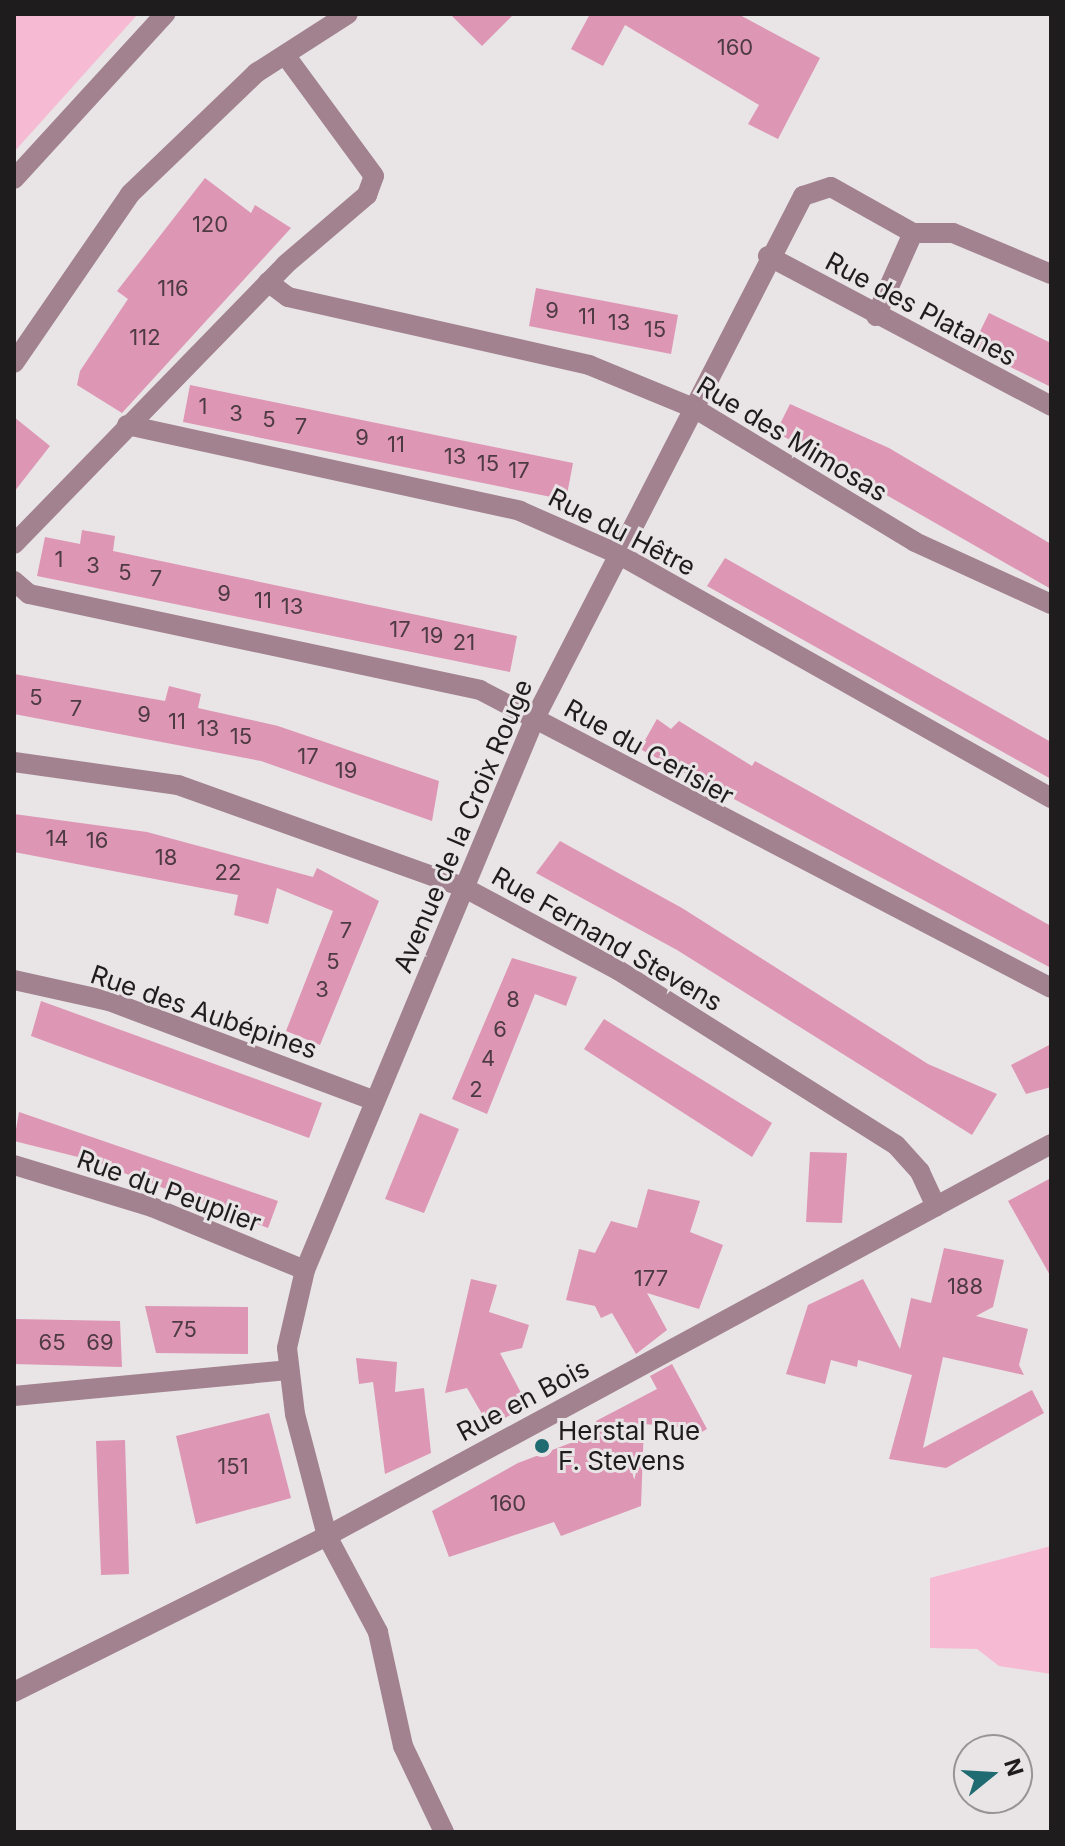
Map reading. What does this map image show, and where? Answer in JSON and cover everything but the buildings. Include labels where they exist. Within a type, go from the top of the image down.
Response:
[{"type":"street","points":[[14,179],[165,14]]},
{"type":"street","points":[[14,363],[130,194],[215,108],[348,14]]},
{"type":"street","points":[[14,544],[268,282],[367,195],[374,176],[286,56]]},
{"type":"street","name":"Avenue de la Croix Rouge","points":[[444,1832],[403,1746],[378,1632],[327,1536],[288,1370],[291,1312],[305,1270],[535,718],[768,256],[803,196],[831,187],[913,233]]},
{"type":"street","points":[[876,316],[913,233],[953,233],[1051,274]]},
{"type":"street","name":"Rue des Platanes","points":[[768,256],[876,316],[1051,406]]},
{"type":"street","name":"Rue des Mimosas","points":[[268,282],[288,297],[589,365],[694,408],[915,542],[1051,604]]},
{"type":"street","name":"Rue du Hêtre","points":[[127,425],[520,511],[618,554],[1051,798]]},
{"type":"street","name":"Rue du Cerisier","points":[[14,581],[29,594],[480,690],[711,817],[1051,988]]},
{"type":"street","name":"Rue Fernand Stevens","points":[[14,762],[178,785],[463,887],[618,970],[896,1145],[920,1172],[936,1207]]},
{"type":"street","name":"Rue des Aubépines","points":[[14,980],[109,1001],[375,1101]]},
{"type":"street","name":"Rue en Bois","points":[[14,1692],[327,1536],[1051,1144]]},
{"type":"street","name":"Rue du Peuplier","points":[[14,1165],[152,1207],[305,1270]]},
{"type":"street","points":[[14,1396],[288,1370]]},
{"type":"shaded area","points":[[14,14],[138,14],[14,152]]},
{"type":"shaded area","points":[[1051,1546],[1051,1674],[999,1666],[977,1649],[930,1648],[930,1578]]},
{"type":"place","name":"Herstal Rue F. Stevens","points":[[542,1446]]}]
